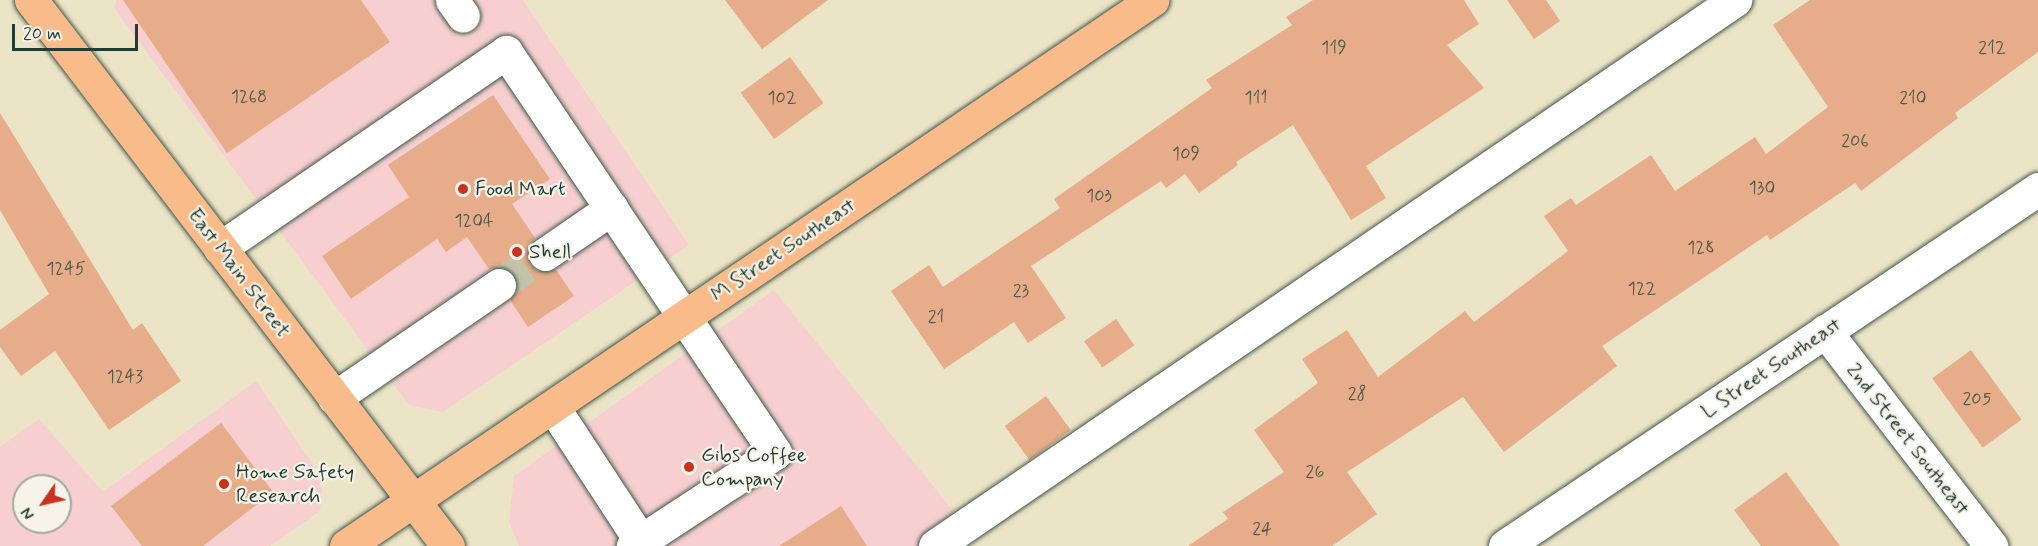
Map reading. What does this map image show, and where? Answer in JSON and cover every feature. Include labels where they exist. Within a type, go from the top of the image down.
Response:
[{"type":"main road","name":"East Main Street","points":[[31,0],[448,546]]},
{"type":"main road","name":"M Street Southeast","points":[[346,546],[1152,0]]},
{"type":"street","points":[[935,546],[1735,0]]},
{"type":"street","points":[[220,248],[506,52],[775,453],[639,544],[553,407]]},
{"type":"street","name":"L Street Southeast","points":[[1505,546],[2038,189]]},
{"type":"street","points":[[545,254],[612,208]]},
{"type":"street","points":[[334,398],[499,285]]},
{"type":"street","name":"2nd Street Southeast","points":[[1825,331],[1991,546]]},
{"type":"shaded area","points":[[117,0],[523,0],[689,245],[443,412],[409,405],[114,8]]},
{"type":"shaded area","points":[[774,290],[959,518],[920,546],[519,546],[509,522],[514,476]]},
{"type":"shaded area","points":[[256,381],[312,463],[322,488],[320,511],[270,546],[0,546],[0,447],[39,419],[103,492]]},
{"type":"building","points":[[123,0],[361,0],[390,42],[227,153]]},
{"type":"building","points":[[725,0],[828,0],[762,49]]},
{"type":"building","points":[[1313,0],[1464,0],[1479,24],[1447,45],[1484,88],[1366,166],[1386,198],[1351,220],[1293,125],[1236,162],[1238,165],[1199,193],[1185,174],[1166,188],[1161,181],[1031,266],[1066,318],[1028,343],[1014,322],[944,369],[891,291],[929,265],[943,287],[1060,208],[1054,199],[1212,88],[1206,80],[1292,25],[1286,17]]},
{"type":"building","points":[[1507,0],[1546,0],[1560,21],[1534,39]]},
{"type":"building","points":[[1810,0],[2038,0],[2038,52],[1955,113],[1958,118],[1861,191],[1855,183],[1770,240],[1767,235],[1602,346],[1617,366],[1504,452],[1463,397],[1347,472],[1377,514],[1332,546],[1188,546],[1228,519],[1223,512],[1284,472],[1254,430],[1318,383],[1302,359],[1347,330],[1378,377],[1465,311],[1474,322],[1568,251],[1544,216],[1571,198],[1576,205],[1651,155],[1675,191],[1755,137],[1766,154],[1828,107],[1773,25]]},
{"type":"building","points":[[790,57],[824,103],[774,139],[741,93]]},
{"type":"building","points":[[493,95],[550,179],[512,204],[535,238],[528,246],[529,264],[537,271],[556,270],[574,296],[528,327],[510,300],[516,293],[515,275],[507,268],[489,269],[467,237],[446,252],[437,239],[351,299],[322,256],[409,197],[388,165]]},
{"type":"building","points":[[0,113],[133,330],[142,323],[181,381],[109,430],[55,351],[21,376],[0,347],[0,330],[49,294],[0,210]]},
{"type":"building","points":[[1116,319],[1134,345],[1102,368],[1084,341]]},
{"type":"building","points":[[1971,350],[2022,420],[1983,448],[1932,378]]},
{"type":"building","points":[[1046,396],[1071,430],[1029,460],[1005,426]]},
{"type":"building","points":[[221,423],[273,492],[203,546],[142,546],[111,506]]},
{"type":"building","points":[[1786,472],[1840,546],[1761,546],[1734,510]]},
{"type":"building","points":[[841,506],[867,546],[779,546]]},
{"type":"tunnel","points":[[499,285],[545,254]]},
{"type":"place","name":"Food Mart","points":[[463,189]]},
{"type":"place","name":"Shell","points":[[517,252]]},
{"type":"place","name":"Gibs Coffee Company","points":[[689,467]]},
{"type":"place","name":"Home Safety Research","points":[[224,484]]}]
